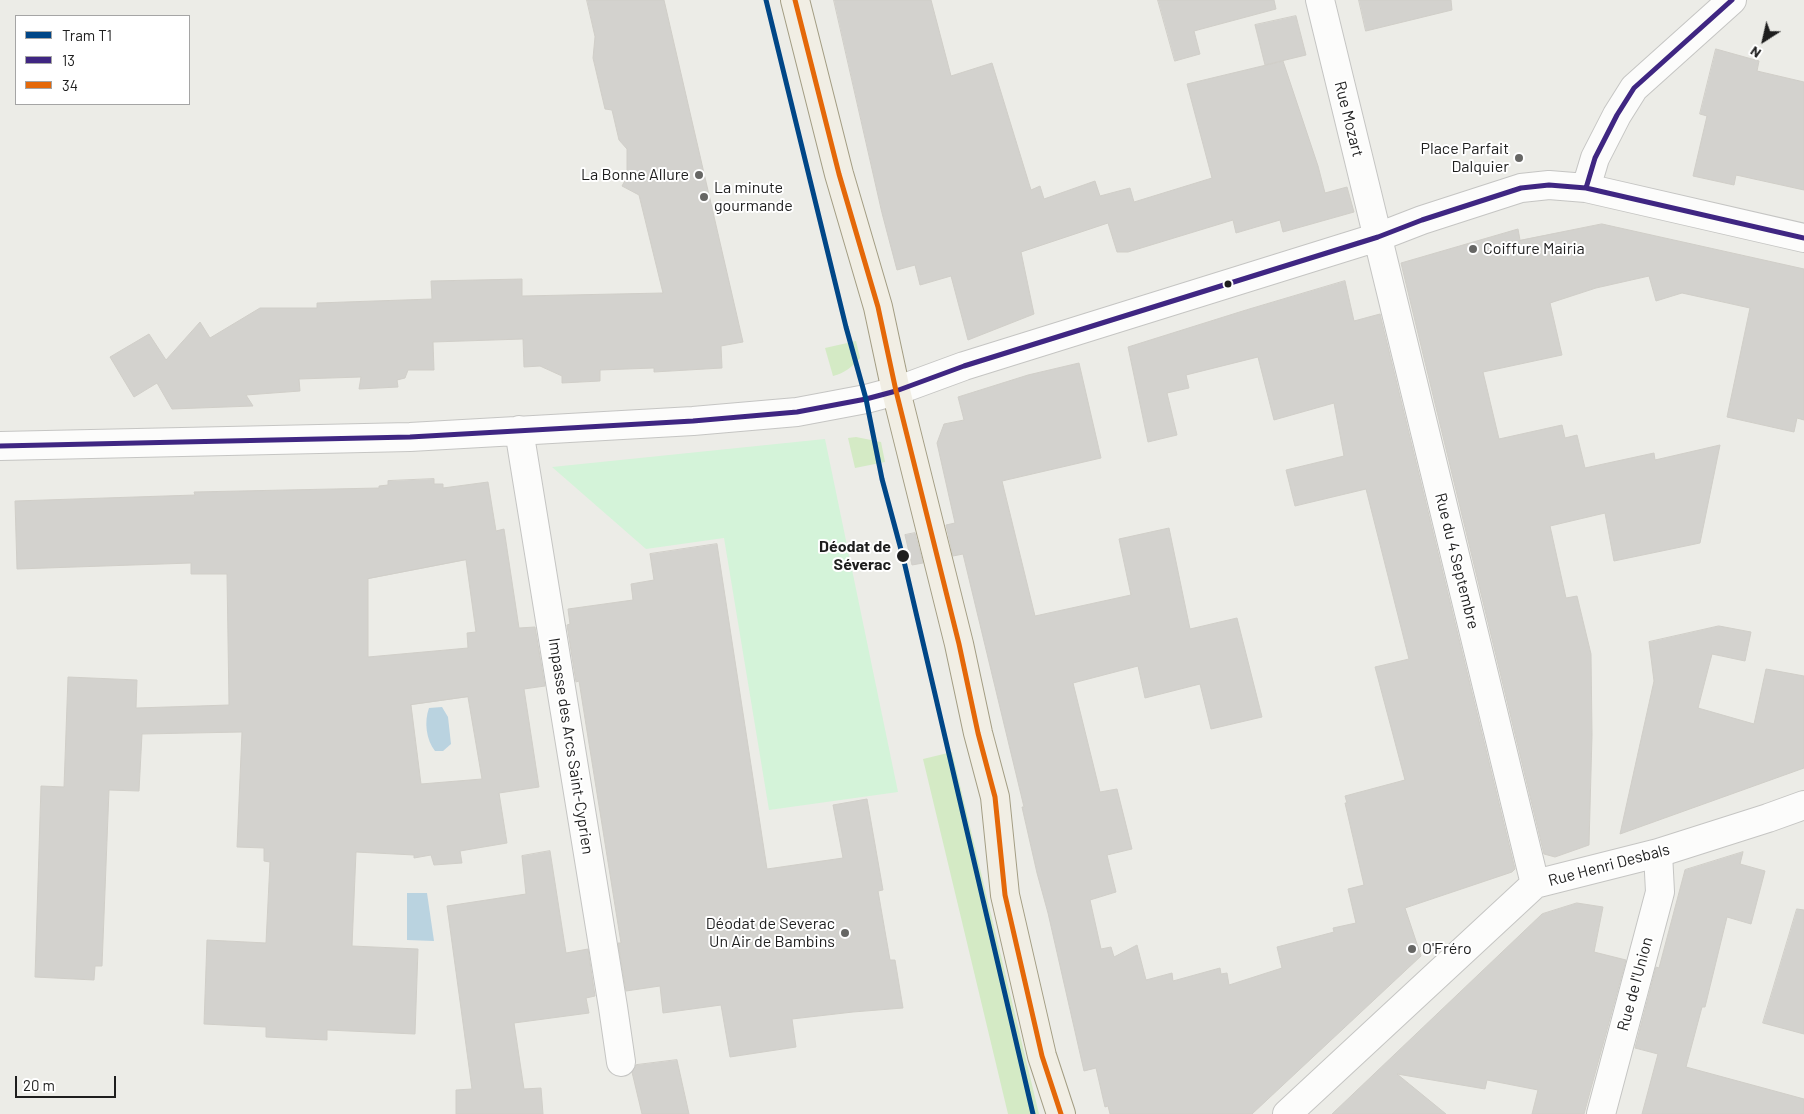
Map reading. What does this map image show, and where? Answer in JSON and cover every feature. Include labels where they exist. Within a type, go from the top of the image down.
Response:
[{"type":"main road","points":[[796,0],[839,174],[878,307],[896,391],[956,634],[978,733],[995,796],[1005,895],[1042,1056],[1061,1114]]},
{"type":"street","name":"Rue Mozart","points":[[1320,0],[1378,237]]},
{"type":"street","points":[[1586,188],[1595,158],[1617,115],[1634,88],[1732,0]]},
{"type":"street","points":[[0,446],[410,438],[792,412],[866,399],[896,391],[964,366],[1378,237],[1422,220],[1521,188],[1549,185],[1586,188],[1804,238]]},
{"type":"street","name":"Rue du 4 Septembre","points":[[1378,237],[1535,884]]},
{"type":"street","name":"Impasse des Arcs Saint-Cyprien","points":[[519,430],[621,1062]]},
{"type":"street","name":"Rue Henri Desbals","points":[[1287,1114],[1535,884],[1658,853],[1804,805]]},
{"type":"street","name":"Rue de l'Union","points":[[1601,1114],[1660,892],[1658,853]]},
{"type":"green space","points":[[856,341],[860,358],[848,369],[833,376],[825,348]]},
{"type":"green space","points":[[856,437],[881,442],[885,462],[855,468],[848,438]]},
{"type":"green space","points":[[825,439],[898,792],[769,810],[724,538],[646,549],[552,467]]},
{"type":"green space","points":[[952,752],[1039,1114],[1008,1114],[923,759]]},
{"type":"water","points":[[442,707],[448,717],[451,744],[443,751],[435,751],[428,736],[427,719],[429,708]]},
{"type":"water","points":[[407,893],[427,893],[434,941],[407,940]]},
{"type":"building","points":[[587,0],[664,0],[743,342],[721,346],[722,368],[654,372],[654,368],[600,370],[600,381],[562,383],[562,376],[540,366],[524,367],[523,339],[433,342],[434,370],[408,370],[405,378],[397,380],[398,387],[359,389],[361,377],[299,379],[300,391],[246,395],[253,406],[172,409],[157,383],[134,397],[110,357],[149,334],[166,360],[200,322],[210,338],[260,308],[317,308],[317,303],[432,299],[431,281],[522,279],[522,296],[663,293],[639,195],[622,186],[627,177],[627,149],[619,140],[612,110],[605,109],[593,58],[595,37]]},
{"type":"building","points":[[834,0],[931,0],[951,76],[992,63],[1031,190],[1040,186],[1044,199],[1095,181],[1100,196],[1130,188],[1134,202],[1212,178],[1187,84],[1283,61],[1318,166],[1325,193],[1347,187],[1354,212],[1283,232],[1280,220],[1236,233],[1233,220],[1128,252],[1117,252],[1108,223],[1021,252],[1034,314],[968,340],[951,276],[920,285],[915,265],[897,270],[882,213]]},
{"type":"building","points":[[1158,0],[1274,0],[1276,9],[1194,31],[1200,54],[1175,61]]},
{"type":"building","points":[[1359,0],[1451,0],[1452,10],[1366,31]]},
{"type":"building","points":[[1296,16],[1306,55],[1265,65],[1255,25]]},
{"type":"building","points":[[1716,49],[1759,61],[1757,71],[1804,82],[1804,190],[1736,175],[1734,185],[1693,176],[1707,116],[1700,114]]},
{"type":"building","points":[[1602,224],[1804,269],[1804,420],[1797,418],[1794,432],[1727,417],[1750,308],[1682,293],[1656,301],[1649,276],[1596,288],[1550,303],[1562,355],[1483,372],[1499,439],[1562,425],[1565,438],[1577,435],[1585,468],[1654,453],[1655,460],[1720,445],[1700,543],[1614,561],[1605,513],[1550,526],[1566,598],[1577,596],[1591,654],[1592,735],[1589,845],[1555,857],[1544,854],[1401,263],[1518,229],[1520,240]]},
{"type":"building","points":[[1345,281],[1354,321],[1380,314],[1515,869],[1512,872],[1405,908],[1421,956],[1252,1114],[1110,1114],[1108,1106],[1105,1107],[1096,1068],[1084,1071],[1022,807],[1024,807],[963,554],[953,556],[946,525],[955,523],[937,443],[944,424],[964,420],[958,397],[1028,375],[1079,363],[1101,458],[1002,481],[1035,616],[1131,595],[1119,539],[1169,528],[1190,629],[1237,618],[1262,717],[1211,729],[1200,684],[1145,698],[1138,666],[1073,683],[1100,792],[1117,789],[1132,849],[1107,855],[1116,892],[1090,900],[1101,949],[1111,947],[1114,957],[1137,945],[1146,980],[1172,973],[1173,981],[1220,968],[1221,974],[1227,973],[1229,985],[1282,968],[1277,947],[1334,932],[1333,928],[1356,923],[1348,889],[1364,885],[1345,796],[1405,780],[1375,667],[1409,659],[1366,489],[1295,506],[1286,470],[1344,456],[1334,403],[1274,420],[1258,357],[1186,375],[1189,388],[1167,393],[1177,435],[1148,442],[1128,347]]},
{"type":"building","points":[[434,479],[434,484],[443,484],[443,488],[488,482],[496,531],[504,529],[519,628],[535,627],[545,686],[524,689],[539,787],[499,793],[507,843],[460,851],[462,863],[434,865],[431,855],[414,858],[414,855],[356,852],[352,946],[418,949],[415,1034],[327,1030],[327,1040],[266,1037],[266,1027],[204,1024],[207,940],[266,943],[270,862],[264,861],[264,848],[237,847],[242,732],[142,734],[139,791],[109,790],[102,966],[95,966],[94,980],[35,977],[41,786],[64,787],[68,677],[137,680],[136,708],[229,705],[227,574],[191,574],[191,563],[17,569],[15,501],[195,495],[194,492],[379,488],[379,486],[388,485],[388,481]],"holes":[[[466,560],[476,632],[467,633],[468,648],[368,657],[368,579]],[[468,697],[482,779],[421,784],[411,705]]]},
{"type":"building","points":[[915,533],[923,563],[912,565],[905,535]]},
{"type":"building","points":[[717,544],[767,869],[843,858],[833,805],[867,799],[883,890],[878,891],[890,960],[895,960],[903,1008],[792,1019],[796,1047],[730,1057],[721,1005],[663,1013],[660,986],[626,991],[618,943],[621,943],[579,681],[576,682],[567,625],[570,624],[568,609],[633,600],[631,584],[654,580],[650,554]]},
{"type":"building","points":[[1719,626],[1751,632],[1745,661],[1712,654],[1698,708],[1754,724],[1766,669],[1804,676],[1804,768],[1620,834],[1654,681],[1649,642]]},
{"type":"building","points":[[550,851],[566,953],[588,949],[595,996],[586,998],[589,1013],[514,1023],[524,1089],[541,1088],[543,1114],[456,1114],[456,1090],[472,1089],[447,906],[526,894],[522,856]]},
{"type":"building","points":[[1743,852],[1740,864],[1765,871],[1751,924],[1727,917],[1705,1007],[1702,1007],[1686,1067],[1804,1099],[1804,1114],[1642,1114],[1658,1054],[1635,1048],[1656,967],[1659,968],[1685,870]]},
{"type":"building","points":[[1577,903],[1603,907],[1594,952],[1626,960],[1584,1114],[1532,1114],[1538,1090],[1487,1080],[1485,1089],[1397,1074],[1446,1114],[1332,1114],[1542,914]]},
{"type":"building","points":[[1797,909],[1804,910],[1804,1034],[1763,1023]]},
{"type":"building","points":[[677,1060],[689,1114],[642,1114],[632,1072],[636,1065]]},
{"type":"tram line","name":"T1","points":[[766,0],[846,327],[866,399],[882,479],[903,557],[1033,1114]]},
{"type":"transit line","name":"34","points":[[795,0],[839,174],[878,307],[896,391],[959,644],[978,733],[995,797],[1005,895],[1042,1056],[1061,1114]]},
{"type":"transit line","name":"13","points":[[1586,188],[1595,158],[1617,115],[1634,88],[1732,0]]},
{"type":"transit line","name":"13","points":[[0,446],[410,437],[693,421],[797,412],[866,399],[896,391],[964,366],[1378,237],[1422,220],[1521,188],[1549,185],[1586,188],[1804,238]]},
{"type":"place","name":"Place Parfait Dalquier","points":[[1519,158]]},
{"type":"place","name":"La Bonne Allure","points":[[699,175]]},
{"type":"place","name":"La minute gourmande","points":[[704,197]]},
{"type":"place","name":"Coiffure Mairia","points":[[1473,249]]},
{"type":"place","name":"Déodat de Séverac","points":[[903,556]]},
{"type":"place","name":"Déodat de Severac Un Air de Bambins","points":[[845,933]]},
{"type":"place","name":"O'Fréro","points":[[1412,949]]}]
